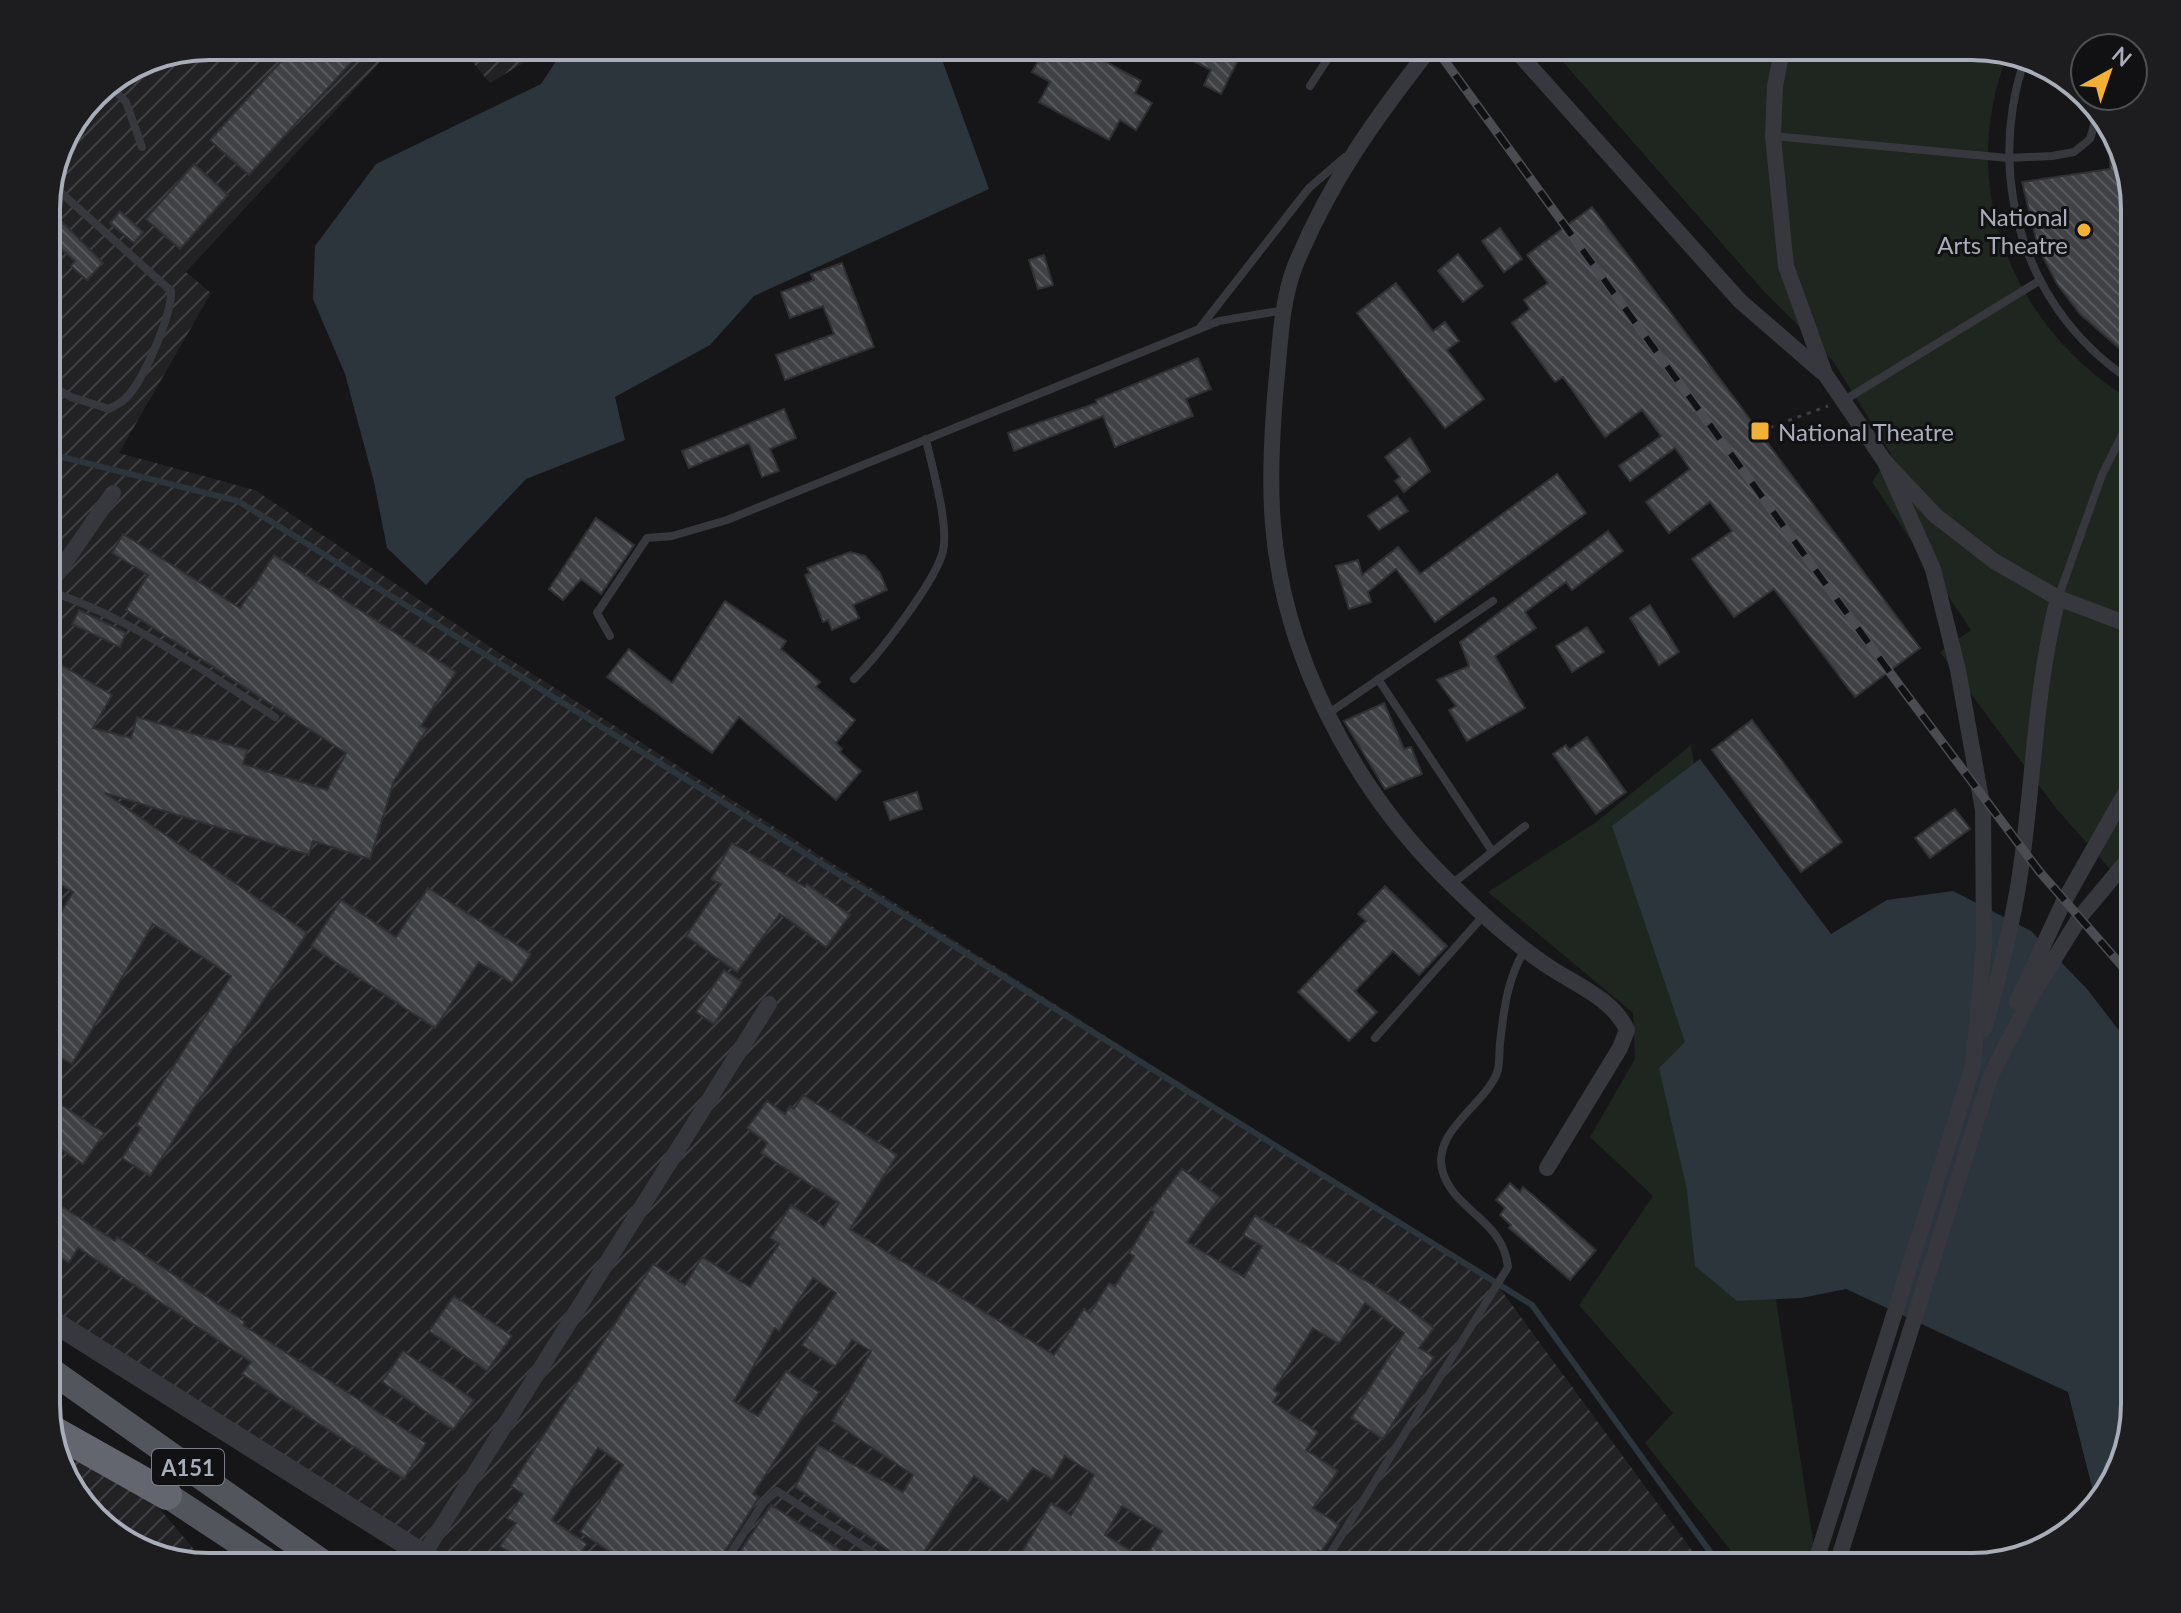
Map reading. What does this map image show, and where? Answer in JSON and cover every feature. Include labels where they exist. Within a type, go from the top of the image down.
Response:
[{"type":"highway","points":[[64,1437],[167,1495]]},
{"type":"main road","name":"A151","points":[[60,1377],[309,1553]]},
{"type":"main road","name":"A151","points":[[167,1495],[255,1553]]},
{"type":"street","points":[[1421,60],[1352,151],[1294,269],[1285,310],[1272,434],[1273,525],[1285,593],[1310,676],[1359,770],[1399,829],[1452,884],[1525,949],[1619,1012],[1627,1030],[1547,1168]]},
{"type":"street","points":[[1525,60],[1740,301],[1825,374]]},
{"type":"street","points":[[1780,60],[1775,86],[1773,136],[1786,266],[1825,374],[1885,462],[1936,516],[1994,561],[2058,598],[2121,622]]},
{"type":"street","points":[[1885,462],[1936,584],[1958,670],[1983,810],[1986,867],[1984,947],[1973,1066]]},
{"type":"street","points":[[60,570],[113,493]]},
{"type":"street","points":[[1819,1553],[1877,1376],[2000,973],[2019,878],[2043,659],[2058,598]]},
{"type":"street","points":[[1841,1553],[2011,1016],[2063,903],[2121,801]]},
{"type":"street","points":[[1991,1075],[2032,995],[2080,917],[2121,868]]},
{"type":"street","points":[[433,1553],[769,1004]]},
{"type":"street","points":[[60,1326],[412,1553]]},
{"type":"lane","points":[[1310,86],[1327,60]]},
{"type":"lane","points":[[2022,69],[2011,109],[2008,158],[2013,209],[2039,281],[2084,343],[2121,372]]},
{"type":"lane","points":[[117,93],[126,102],[142,147]]},
{"type":"lane","points":[[1773,136],[2008,158],[2074,152],[2090,139],[2094,124]]},
{"type":"lane","points":[[1199,329],[1309,188],[1352,151]]},
{"type":"lane","points":[[60,391],[109,409],[127,398],[150,356],[172,301],[171,291],[61,193]]},
{"type":"lane","points":[[1843,401],[2039,281]]},
{"type":"lane","points":[[610,636],[597,613],[647,538],[672,536],[727,520],[1219,321],[1285,310]]},
{"type":"lane","points":[[2058,598],[2102,475],[2121,437]]},
{"type":"lane","points":[[854,679],[889,642],[943,551],[943,531],[926,439]]},
{"type":"lane","points":[[60,595],[143,632],[275,717]]},
{"type":"lane","points":[[1329,713],[1493,601]]},
{"type":"lane","points":[[1378,679],[1492,851]]},
{"type":"lane","points":[[1452,884],[1525,826]]},
{"type":"lane","points":[[1375,1038],[1485,914]]},
{"type":"lane","points":[[1331,1553],[1508,1267],[1507,1255],[1493,1228],[1464,1203],[1443,1172],[1446,1140],[1497,1074],[1505,995],[1511,973],[1525,949]]},
{"type":"lane","points":[[731,1553],[763,1503],[777,1491],[874,1553]]},
{"type":"path","points":[[1760,431],[1843,401]]},
{"type":"shaded area","points":[[382,60],[186,272],[211,293],[119,453],[255,490],[487,645],[1496,1283],[1694,1553],[436,1553],[60,1317],[60,200],[71,152],[97,111],[135,80],[152,71],[190,61]]},
{"type":"shaded area","points":[[471,60],[529,60],[490,83]]},
{"type":"shaded area","points":[[557,60],[942,60],[989,189],[754,296],[710,345],[615,397],[625,440],[526,479],[426,585],[387,548],[374,482],[345,374],[313,299],[315,246],[376,164],[541,84]]},
{"type":"shaded area","points":[[1561,60],[1972,60],[2004,64],[1992,109],[1988,159],[1993,207],[2006,254],[2028,297],[2057,337],[2093,373],[2121,393],[2121,882],[2055,807],[1940,652],[1971,630],[1872,482],[1891,454],[1833,361],[1761,288]]},
{"type":"shaded area","points":[[1691,745],[1815,1553],[1733,1553],[1645,1443],[1673,1413],[1579,1305],[1653,1196],[1590,1137],[1635,1059],[1633,1013],[1488,892],[1595,823]]},
{"type":"shaded area","points":[[1700,759],[1831,934],[1887,900],[1953,891],[2031,931],[2087,989],[2121,1033],[2121,1413],[2113,1452],[2093,1491],[2068,1392],[1846,1289],[1801,1298],[1737,1301],[1695,1266],[1687,1190],[1659,1068],[1685,1042],[1612,826]]},
{"type":"shaded area","points":[[70,1457],[154,1502],[197,1553],[161,1545],[126,1528],[91,1495]]},
{"type":"building","points":[[282,60],[353,60],[249,175],[210,140]]},
{"type":"building","points":[[1038,60],[1103,60],[1141,81],[1135,93],[1152,103],[1136,130],[1120,120],[1109,140],[1039,102],[1050,82],[1032,72]]},
{"type":"building","points":[[1191,60],[1238,60],[1221,94],[1204,85],[1211,70]]},
{"type":"building","name":"National Arts Theatre","points":[[2110,154],[2121,200],[2121,350],[2080,314],[2057,284],[2038,247],[2022,182],[2110,169]]},
{"type":"building","points":[[194,164],[228,195],[180,249],[146,219]]},
{"type":"building","points":[[1592,207],[1920,648],[1855,697],[1774,589],[1734,617],[1692,559],[1732,531],[1710,502],[1669,533],[1646,502],[1690,469],[1675,448],[1630,481],[1619,466],[1661,436],[1642,410],[1605,437],[1563,377],[1555,382],[1512,323],[1530,309],[1524,300],[1548,283],[1527,255]]},
{"type":"building","points":[[120,211],[143,232],[134,243],[110,223]]},
{"type":"building","points":[[60,220],[103,263],[87,280],[71,266],[75,261],[60,248]]},
{"type":"building","points":[[1500,228],[1522,259],[1504,272],[1482,241]]},
{"type":"building","points":[[1458,254],[1483,286],[1463,302],[1438,271]]},
{"type":"building","points":[[1044,255],[1053,285],[1038,289],[1029,260]]},
{"type":"building","points":[[842,263],[874,347],[785,380],[776,355],[834,334],[823,306],[790,318],[781,292],[814,280],[811,274]]},
{"type":"building","points":[[1396,283],[1433,331],[1445,322],[1459,341],[1447,350],[1484,399],[1445,428],[1357,313]]},
{"type":"building","points":[[1198,358],[1211,389],[1186,399],[1193,416],[1115,447],[1103,416],[1014,451],[1008,433],[1097,403],[1096,400]]},
{"type":"building","points":[[784,409],[796,438],[770,449],[779,471],[762,477],[749,443],[689,468],[682,451]]},
{"type":"building","points":[[1410,438],[1430,471],[1404,492],[1395,481],[1400,477],[1385,457]]},
{"type":"building","points":[[1557,474],[1586,513],[1435,622],[1396,569],[1368,592],[1371,602],[1349,609],[1336,566],[1358,560],[1362,575],[1398,547],[1420,574]]},
{"type":"building","points":[[1397,496],[1408,511],[1379,530],[1368,516]]},
{"type":"building","points":[[596,518],[634,545],[601,594],[581,579],[563,600],[549,589]]},
{"type":"building","points":[[1608,531],[1623,551],[1572,590],[1566,582],[1525,612],[1536,628],[1495,656],[1525,708],[1467,741],[1449,710],[1456,706],[1437,680],[1469,666],[1460,642]]},
{"type":"building","points":[[123,534],[240,608],[274,555],[456,672],[421,726],[427,729],[394,781],[370,859],[313,841],[309,855],[105,793],[307,933],[150,1176],[122,1158],[141,1128],[136,1125],[231,976],[153,924],[72,1064],[60,1057],[60,914],[73,892],[60,884],[60,664],[112,695],[93,728],[131,738],[137,717],[247,750],[243,764],[327,790],[346,753],[126,610],[148,575],[112,553]]},
{"type":"building","points":[[850,552],[865,556],[880,573],[887,590],[853,605],[859,618],[832,630],[828,620],[823,622],[805,575],[810,573],[807,568]]},
{"type":"building","points":[[725,601],[786,641],[781,649],[820,682],[816,687],[855,720],[836,743],[842,749],[840,752],[861,771],[836,800],[739,717],[712,753],[607,677],[629,649],[672,683]]},
{"type":"building","points":[[1650,605],[1679,652],[1659,665],[1630,618]]},
{"type":"building","points":[[79,610],[126,633],[120,647],[72,624]]},
{"type":"building","points":[[1587,627],[1604,652],[1572,672],[1556,646]]},
{"type":"building","points":[[1384,703],[1404,749],[1411,747],[1422,774],[1385,789],[1344,721]]},
{"type":"building","points":[[1752,720],[1842,842],[1801,872],[1712,750]]},
{"type":"building","points":[[1587,737],[1626,792],[1596,814],[1553,754],[1566,745],[1569,750]]},
{"type":"building","points":[[917,792],[922,809],[890,820],[884,802]]},
{"type":"building","points":[[1955,809],[1970,829],[1930,858],[1915,838]]},
{"type":"building","points":[[732,843],[805,887],[807,884],[850,915],[826,947],[780,914],[737,972],[686,936],[721,884],[711,879]]},
{"type":"building","points":[[1385,886],[1447,946],[1419,975],[1393,951],[1355,991],[1377,1012],[1349,1041],[1298,992],[1366,921],[1358,914]]},
{"type":"building","points":[[428,888],[531,954],[512,983],[479,962],[435,1028],[311,946],[341,900],[396,937]]},
{"type":"building","points":[[724,970],[742,982],[714,1024],[696,1012]]},
{"type":"building","points":[[803,1095],[897,1155],[850,1229],[1054,1355],[1084,1309],[1090,1313],[1109,1283],[1115,1286],[1134,1256],[1129,1253],[1154,1212],[1151,1210],[1182,1169],[1220,1197],[1187,1242],[1244,1277],[1262,1246],[1243,1235],[1255,1215],[1388,1294],[1434,1328],[1419,1348],[1434,1357],[1383,1439],[1351,1418],[1404,1333],[1365,1303],[1339,1344],[1313,1328],[1274,1390],[1279,1393],[1273,1402],[1318,1432],[1306,1450],[1338,1471],[1313,1508],[1339,1525],[1321,1552],[1148,1553],[1162,1531],[1122,1506],[1105,1535],[1134,1553],[1021,1553],[1051,1503],[1071,1515],[1094,1475],[1065,1456],[1052,1479],[1033,1468],[1008,1501],[974,1476],[923,1553],[893,1553],[795,1487],[818,1445],[903,1492],[913,1475],[832,1421],[871,1351],[852,1340],[835,1367],[802,1345],[836,1293],[813,1278],[779,1331],[775,1328],[734,1401],[758,1416],[786,1371],[819,1392],[753,1494],[759,1497],[724,1553],[612,1553],[580,1532],[623,1465],[598,1448],[552,1520],[587,1544],[581,1553],[511,1553],[500,1546],[516,1523],[507,1518],[523,1494],[511,1486],[653,1264],[685,1285],[702,1257],[750,1287],[779,1244],[770,1238],[791,1205],[824,1227],[839,1203],[761,1153],[767,1143],[747,1128],[767,1101],[785,1114],[790,1106],[794,1109]]},
{"type":"building","points":[[60,1104],[104,1133],[83,1164],[60,1148]]},
{"type":"building","points":[[1510,1183],[1520,1192],[1523,1187],[1596,1250],[1570,1280],[1509,1228],[1511,1225],[1500,1215],[1505,1208],[1496,1200]]},
{"type":"building","points":[[60,1205],[115,1241],[117,1237],[245,1322],[243,1325],[426,1443],[404,1479],[242,1374],[251,1362],[78,1248],[69,1263],[60,1257]]},
{"type":"building","points":[[454,1296],[512,1336],[487,1371],[429,1331]]},
{"type":"building","points":[[403,1351],[474,1400],[453,1430],[382,1382]]},
{"type":"building","points":[[771,1505],[845,1553],[739,1553]]},
{"type":"waterway","points":[[60,456],[238,501],[1532,1305],[1711,1553]]},
{"type":"railway","points":[[1444,60],[1894,678],[2039,871],[2121,965]]},
{"type":"place","name":"National Arts Theatre","points":[[2084,230]]},
{"type":"place","name":"National Theatre","points":[[1760,431]]}]
